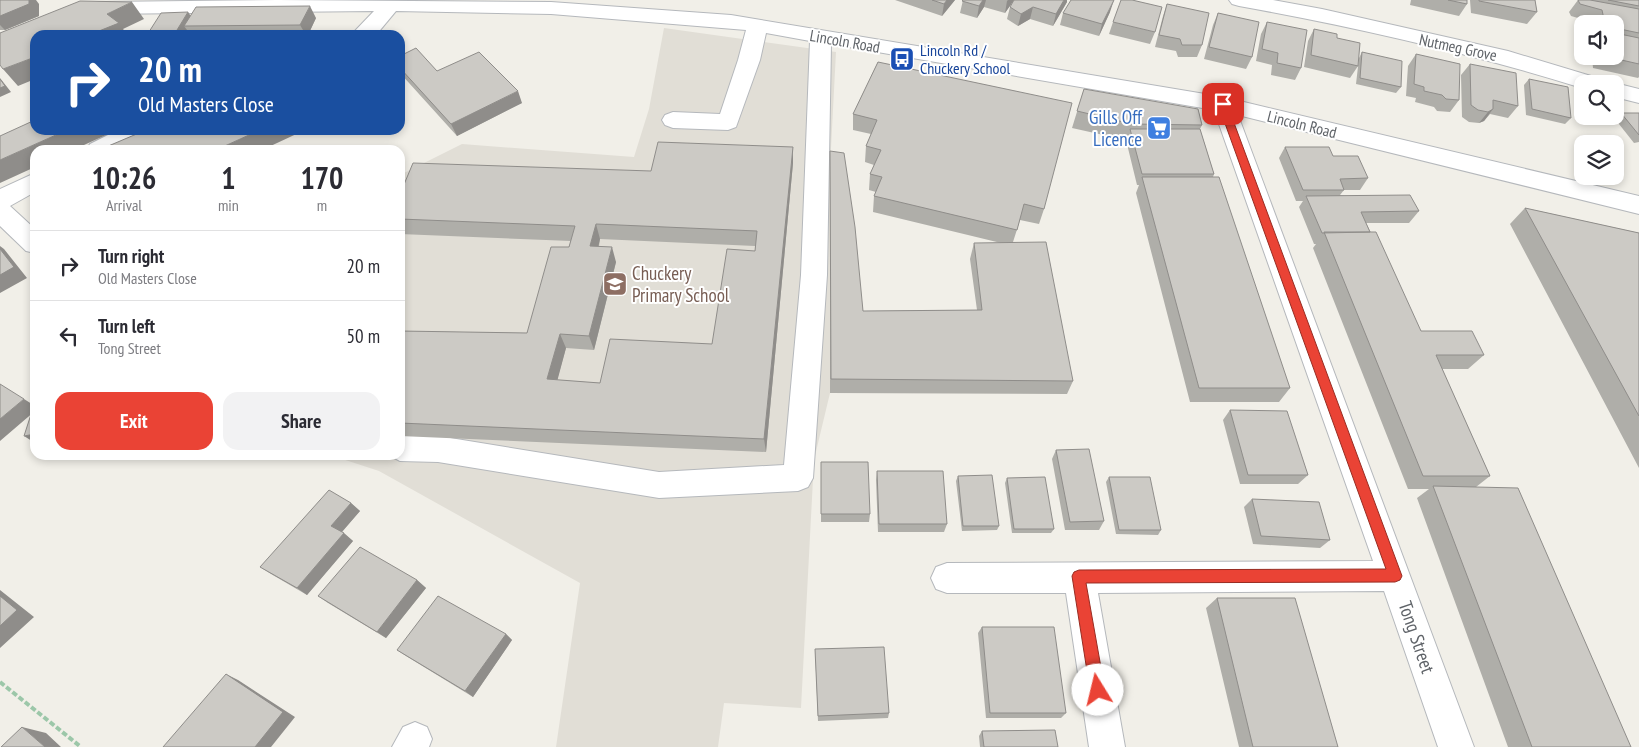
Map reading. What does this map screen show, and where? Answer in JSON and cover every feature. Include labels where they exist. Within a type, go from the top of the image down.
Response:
[{"type":"street","points":[[731,21],[741,0]]},
{"type":"street","name":"Nutmeg Grove","points":[[1239,0],[1324,8],[1508,58],[1574,78]]},
{"type":"street","points":[[369,30],[390,5]]},
{"type":"street","name":"Lincoln Road","points":[[94,6],[390,5],[551,8],[731,21],[1223,104],[1639,205]]},
{"type":"street","points":[[673,120],[728,122],[749,60],[757,26]]},
{"type":"street","points":[[405,448],[438,449],[659,485],[798,478],[814,275],[821,36]]},
{"type":"street","points":[[1624,92],[1639,96]]},
{"type":"street","name":"Tong Street","points":[[1223,104],[1456,747]]},
{"type":"street","points":[[108,145],[127,135]]},
{"type":"street","points":[[121,145],[143,135]]},
{"type":"street","points":[[0,200],[30,185]]},
{"type":"street","points":[[0,211],[30,239]]},
{"type":"street","points":[[1079,576],[1107,747]]},
{"type":"street","points":[[947,578],[1395,576]]},
{"type":"path","points":[[0,682],[80,747]]},
{"type":"shaded area","name":"Chuckery Primary School","points":[[664,28],[836,52],[830,167],[830,393],[814,460],[801,708],[724,703],[718,747],[556,747],[580,583],[379,471],[345,460],[405,460],[405,172],[462,144],[634,157],[649,109]]},
{"type":"building","points":[[0,0],[29,0],[29,4],[0,16]]},
{"type":"building","points":[[932,0],[947,0],[944,4]]},
{"type":"building","points":[[963,0],[983,0],[979,6]]},
{"type":"building","points":[[1014,0],[1064,0],[1056,14],[1033,7],[1021,14],[1010,7]]},
{"type":"building","points":[[1071,0],[1114,0],[1102,24],[1063,13]]},
{"type":"building","points":[[1121,0],[1132,0],[1162,7],[1155,32],[1113,22]]},
{"type":"building","points":[[1448,0],[1467,0],[1467,4]]},
{"type":"building","points":[[1535,0],[1537,12],[1479,1]]},
{"type":"building","points":[[1578,0],[1590,0],[1639,9],[1639,33],[1624,30],[1624,15],[1603,15],[1602,10],[1580,4]]},
{"type":"building","points":[[1608,0],[1639,0],[1639,6]]},
{"type":"building","points":[[80,1],[132,2],[107,14],[119,23],[102,30],[30,30],[30,59],[3,69],[0,65],[0,33]]},
{"type":"building","points":[[1167,4],[1209,13],[1202,45],[1182,45],[1180,39],[1159,35]]},
{"type":"building","points":[[310,6],[300,25],[184,26],[196,7]]},
{"type":"building","points":[[188,12],[177,30],[150,30],[161,13]]},
{"type":"building","points":[[1218,13],[1259,22],[1252,57],[1209,47]]},
{"type":"building","points":[[1267,22],[1307,30],[1301,68],[1277,63],[1278,53],[1262,49]]},
{"type":"building","points":[[1314,29],[1337,34],[1337,38],[1360,43],[1358,66],[1311,55]]},
{"type":"building","points":[[1624,35],[1639,38],[1639,64],[1624,61]]},
{"type":"building","points":[[416,48],[437,71],[479,52],[518,91],[451,124],[405,73],[405,54]]},
{"type":"building","points":[[1362,52],[1402,61],[1401,87],[1360,78]]},
{"type":"building","points":[[1416,54],[1460,64],[1459,100],[1446,99],[1442,95],[1424,91],[1424,87],[1414,84]]},
{"type":"building","points":[[878,62],[1072,103],[1044,209],[1024,204],[1017,230],[874,196],[882,177],[870,174],[881,150],[866,146],[877,120],[853,114]]},
{"type":"building","points":[[1470,64],[1516,73],[1518,106],[1493,100],[1493,109],[1488,112],[1478,110],[1471,105]]},
{"type":"building","points":[[0,79],[5,86],[0,88]]},
{"type":"building","points":[[1529,79],[1568,87],[1571,118],[1532,109]]},
{"type":"building","points":[[1084,89],[1198,109],[1202,125],[1132,124],[1077,111]]},
{"type":"building","points":[[1624,113],[1639,113],[1639,135],[1624,117]]},
{"type":"building","points":[[30,122],[30,135],[56,135],[0,160],[0,136]]},
{"type":"building","points":[[1130,129],[1200,129],[1214,174],[1142,174]]},
{"type":"building","points":[[134,135],[249,135],[227,145],[111,145]]},
{"type":"building","points":[[658,142],[793,147],[764,439],[405,423],[405,331],[527,333],[551,247],[569,247],[575,226],[405,219],[405,182],[413,163],[651,171]],"holes":[[[596,224],[757,231],[755,251],[727,249],[712,344],[610,339],[600,383],[547,379],[560,334],[589,336],[612,247],[590,246]]]},
{"type":"building","points":[[1285,147],[1329,147],[1333,156],[1358,156],[1368,178],[1340,179],[1344,190],[1303,190]]},
{"type":"building","points":[[830,151],[844,153],[855,227],[863,311],[982,310],[974,243],[1046,242],[1073,381],[831,379]]},
{"type":"building","points":[[1142,177],[1219,177],[1290,388],[1199,388]]},
{"type":"building","points":[[1410,195],[1419,211],[1361,212],[1370,232],[1322,233],[1306,196]]},
{"type":"building","points":[[1525,208],[1639,233],[1639,416]]},
{"type":"building","points":[[1324,232],[1376,232],[1421,331],[1472,331],[1484,355],[1436,355],[1490,476],[1423,476]]},
{"type":"building","points":[[0,249],[14,267],[0,275]]},
{"type":"building","points":[[0,384],[24,399],[0,419]]},
{"type":"building","points":[[1230,410],[1287,411],[1308,475],[1248,475]]},
{"type":"building","points":[[30,417],[30,435],[24,436]]},
{"type":"building","points":[[1089,449],[1104,521],[1070,522],[1056,450]]},
{"type":"building","points":[[821,462],[868,462],[870,514],[821,514]]},
{"type":"building","points":[[877,471],[943,471],[947,524],[879,524]]},
{"type":"building","points":[[992,475],[999,526],[963,526],[958,476]]},
{"type":"building","points":[[1045,477],[1054,529],[1014,529],[1007,478]]},
{"type":"building","points":[[1109,477],[1150,477],[1161,530],[1119,530]]},
{"type":"building","points":[[1433,486],[1518,488],[1631,747],[1532,747]]},
{"type":"building","points":[[329,490],[351,503],[331,526],[344,533],[297,588],[260,567]]},
{"type":"building","points":[[1252,499],[1319,502],[1330,540],[1261,536]]},
{"type":"building","points":[[360,547],[417,580],[377,632],[318,596]]},
{"type":"building","points":[[0,596],[17,610],[0,626]]},
{"type":"building","points":[[438,596],[506,634],[465,691],[397,650]]},
{"type":"building","points":[[1217,598],[1295,598],[1338,747],[1253,747]]},
{"type":"building","points":[[982,627],[1054,627],[1066,713],[990,713]]},
{"type":"building","points":[[884,647],[889,713],[818,716],[815,649]]},
{"type":"building","points":[[226,674],[283,712],[255,747],[163,747]]},
{"type":"building","points":[[22,727],[45,747],[1,747]]},
{"type":"building","points":[[1055,730],[1058,747],[984,747],[982,731]]},
{"type":"place","name":"Lincoln Rd / Chuckery School","points":[[902,59]]},
{"type":"place","name":"Gills Off Licence","points":[[1159,128]]},
{"type":"place","name":"Chuckery Primary School","points":[[615,284]]},
{"type":"route","points":[[1098,690],[1079,576],[1395,576],[1223,104]]}]
